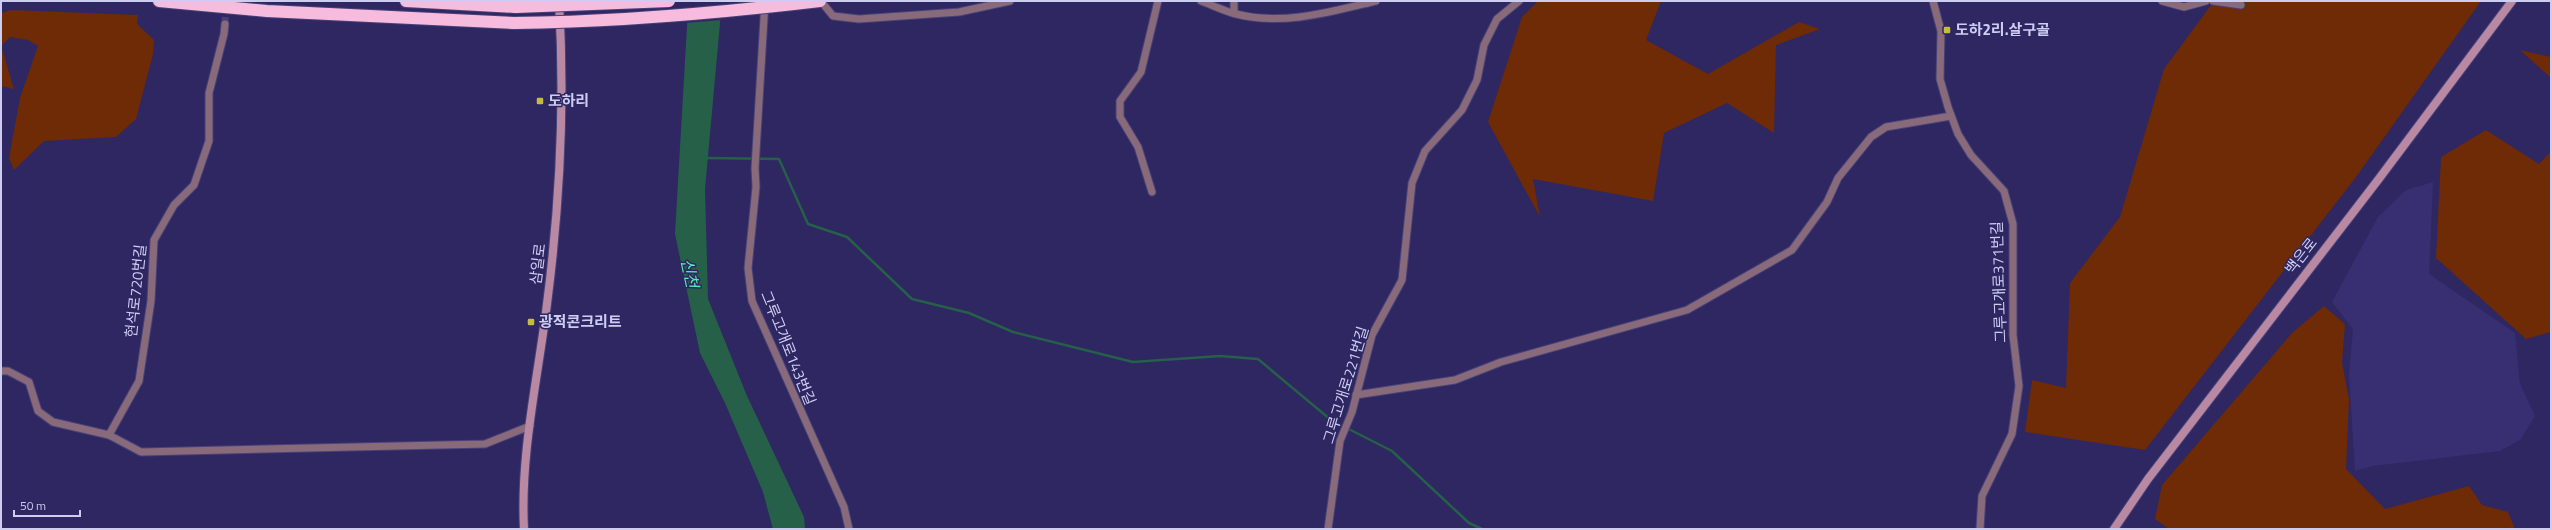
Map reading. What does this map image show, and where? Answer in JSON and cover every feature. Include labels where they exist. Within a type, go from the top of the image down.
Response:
[{"type":"highway","points":[[159,1],[267,11],[514,23],[582,22],[822,3]]},
{"type":"highway","points":[[406,1],[516,7],[669,1]]},
{"type":"main road","name":"삼일로","points":[[524,529],[526,470],[530,426],[556,229],[563,84],[559,1]]},
{"type":"main road","name":"백은로","points":[[2114,529],[2148,479],[2378,180],[2512,1]]},
{"type":"street","name":"그루고개로143번길","points":[[765,1],[758,144],[755,168],[756,187],[748,268],[752,301],[844,507],[849,529]]},
{"type":"street","points":[[822,3],[834,16],[859,19],[959,12],[1010,1]]},
{"type":"street","points":[[1152,192],[1138,147],[1120,117],[1120,101],[1141,72],[1158,1]]},
{"type":"street","points":[[1201,1],[1234,14],[1276,19],[1295,18],[1376,1]]},
{"type":"street","points":[[1234,1],[1234,14]]},
{"type":"street","name":"그루고개로221번길","points":[[1328,529],[1340,441],[1352,412],[1372,335],[1402,280],[1412,183],[1425,152],[1465,104],[1477,80],[1484,45],[1496,19],[1519,1]]},
{"type":"street","name":"그루고개로371번길","points":[[1933,1],[1941,31],[1940,79],[1951,116],[1971,155],[2004,191],[2013,224],[2013,335],[2019,386],[2012,434],[1982,496],[1980,529]]},
{"type":"street","points":[[2162,1],[2184,7],[2206,1]]},
{"type":"street","points":[[2213,1],[2241,5]]},
{"type":"street","name":"현석로720번길","points":[[109,435],[139,381],[151,301],[154,240],[174,205],[194,185],[209,141],[209,93],[224,34],[225,24]]},
{"type":"street","points":[[1356,395],[1455,380],[1501,362],[1687,310],[1792,250],[1827,202],[1838,178],[1871,137],[1886,127],[1951,116]]},
{"type":"street","points":[[1,371],[8,371],[29,382],[38,411],[54,422],[109,435],[141,452],[485,444],[530,426]]},
{"type":"shaded area","points":[[1538,1],[1661,1],[1646,40],[1708,74],[1799,22],[1820,29],[1776,45],[1774,133],[1727,103],[1664,133],[1653,201],[1533,179],[1540,217],[1488,122],[1522,17]]},
{"type":"shaded area","points":[[2214,1],[2481,1],[2356,177],[2145,450],[2025,432],[2032,380],[2066,388],[2070,283],[2120,217],[2164,69]]},
{"type":"shaded area","points":[[11,10],[138,15],[137,24],[154,40],[153,54],[136,119],[116,137],[44,141],[14,170],[9,158],[20,98],[38,46],[28,40],[10,37],[1,46],[1,13]]},
{"type":"shaded area","points":[[1,46],[14,89],[1,86]]},
{"type":"shaded area","points":[[2520,50],[2551,57],[2551,78]]},
{"type":"shaded area","points":[[2486,130],[2539,164],[2551,151],[2551,332],[2526,339],[2436,258],[2441,157]]},
{"type":"shaded area","points":[[2433,182],[2429,274],[2515,333],[2520,384],[2535,416],[2520,440],[2500,451],[2373,466],[2355,471],[2349,375],[2353,329],[2332,302],[2378,217],[2406,190]]},
{"type":"shaded area","points":[[2324,306],[2345,324],[2342,363],[2349,399],[2346,469],[2385,509],[2469,486],[2482,505],[2508,512],[2515,529],[2169,529],[2155,519],[2162,485],[2292,333]]},
{"type":"water","name":"신천","points":[[722,1],[705,189],[708,299],[747,396],[804,517],[805,529],[773,529],[763,492],[725,403],[700,353],[675,234],[688,9]]},
{"type":"pier","points":[[686,1],[724,1],[722,20],[685,23]]},
{"type":"waterway","points":[[705,158],[779,159],[808,224],[847,237],[912,299],[969,313],[1013,332],[1133,362],[1220,356],[1258,359],[1331,420],[1392,451],[1469,523],[1482,529]]},
{"type":"tunnel","points":[[225,24],[226,1]]},
{"type":"place","name":"도하2리.살구골","points":[[1947,30]]},
{"type":"place","name":"도하리","points":[[540,101]]},
{"type":"place","name":"광적콘크리트","points":[[531,322]]}]
